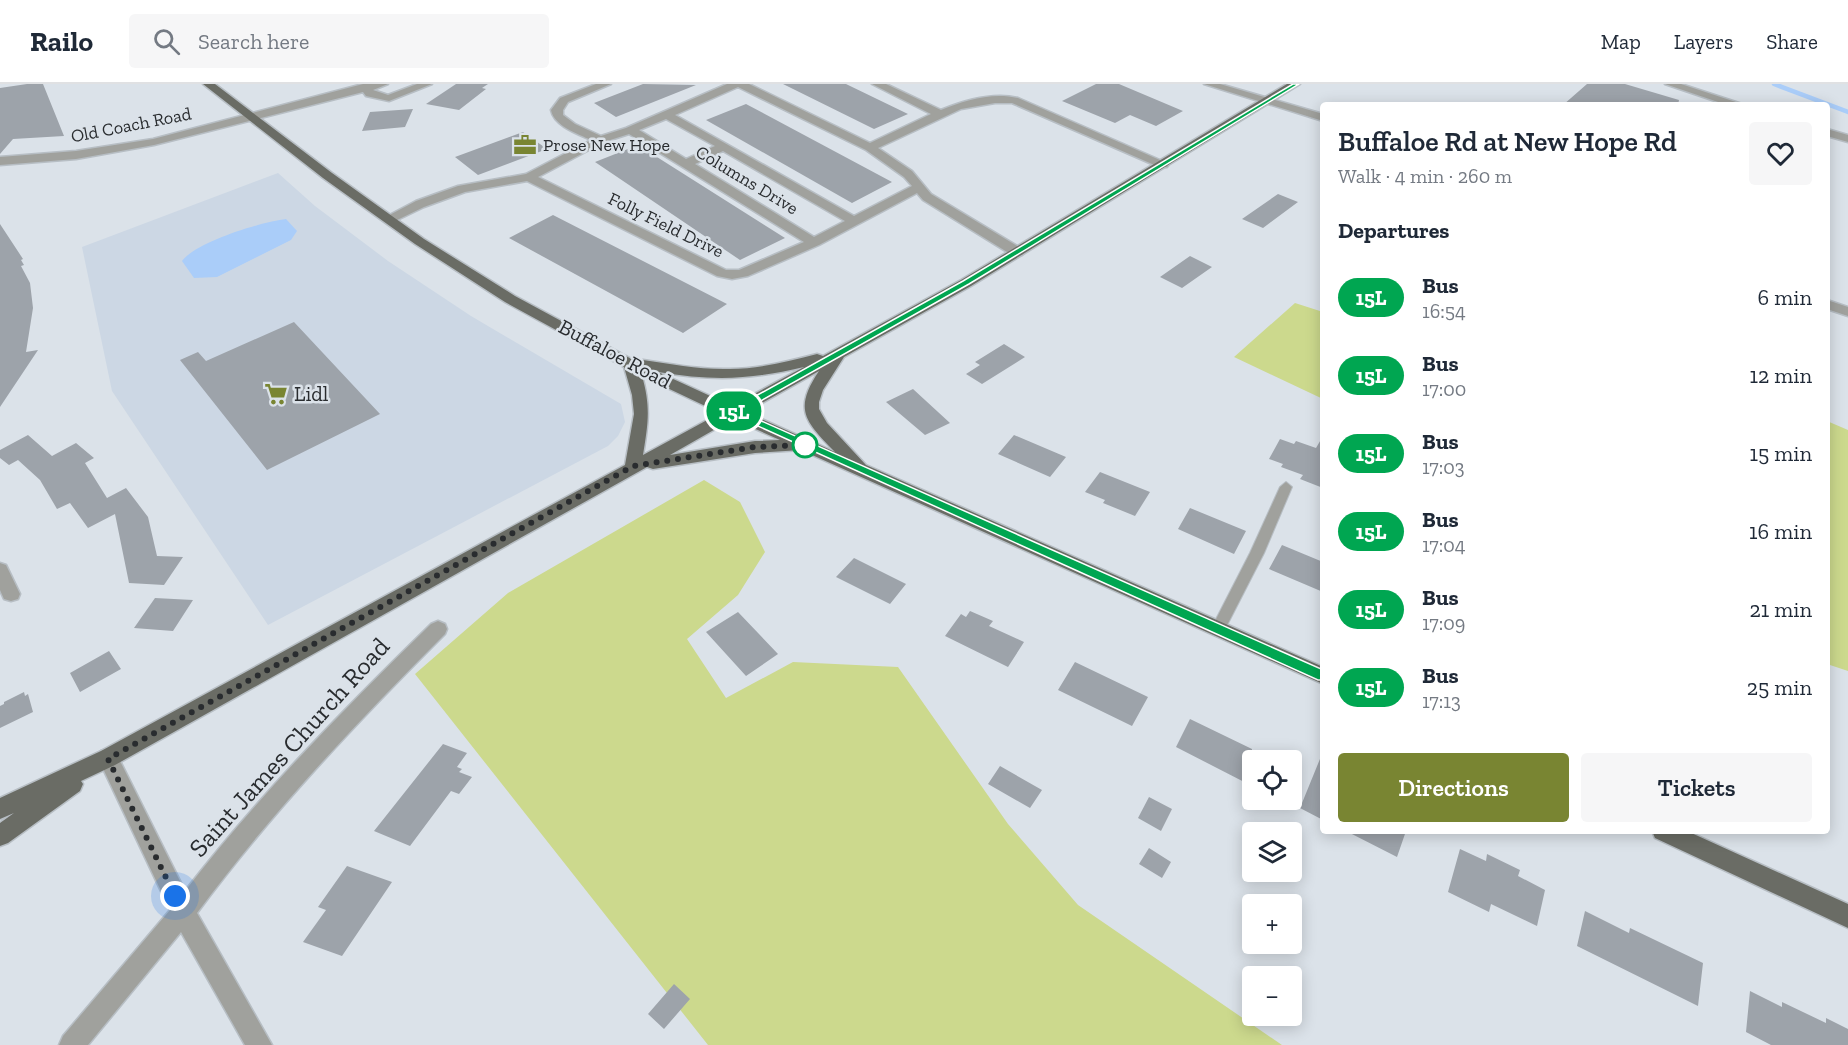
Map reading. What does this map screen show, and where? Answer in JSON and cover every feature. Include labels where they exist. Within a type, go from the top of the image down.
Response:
[{"type":"main road","name":"Buffaloe Road","points":[[208,84],[388,219],[452,262],[630,363],[732,412],[1320,675]]},
{"type":"main road","points":[[0,809],[108,759],[838,354],[1017,252],[1295,84]]},
{"type":"main road","points":[[633,466],[642,414],[640,396],[630,363],[715,374],[733,374],[777,368],[838,354]]},
{"type":"main road","points":[[838,354],[812,399],[811,408],[817,420],[864,471]]},
{"type":"main road","points":[[633,466],[755,447],[803,444]]},
{"type":"main road","points":[[0,836],[108,759]]},
{"type":"main road","points":[[1670,834],[1848,915]]},
{"type":"street","name":"Old Coach Road","points":[[0,161],[111,151],[183,135],[367,86],[383,84]]},
{"type":"street","points":[[367,86],[370,94],[389,98],[427,84]]},
{"type":"street","points":[[600,140],[572,126],[558,116],[557,110],[564,100],[606,84]]},
{"type":"street","points":[[388,219],[420,204],[462,189],[529,177],[600,140],[630,130],[736,84]]},
{"type":"street","points":[[741,84],[870,148],[908,174],[927,198],[1017,252]]},
{"type":"street","points":[[877,84],[941,114]]},
{"type":"street","points":[[1209,84],[1320,117]]},
{"type":"street","points":[[1670,84],[1729,102]]},
{"type":"street","points":[[870,148],[941,114],[978,100],[995,98],[1014,100],[1163,164]]},
{"type":"street","points":[[666,114],[854,221]]},
{"type":"street","name":"Columns Drive","points":[[630,130],[814,242]]},
{"type":"street","points":[[1830,133],[1848,139]]},
{"type":"street","points":[[685,164],[723,147]]},
{"type":"street","name":"Folly Field Drive","points":[[529,177],[722,273],[732,275],[743,273],[814,242],[918,188]]},
{"type":"street","points":[[1830,305],[1848,312]]},
{"type":"street","points":[[0,570],[11,594]]},
{"type":"street","name":"Saint James Church Road","points":[[72,1045],[183,912],[231,849],[353,713],[438,629]]},
{"type":"street","points":[[108,759],[183,912],[259,1045]]},
{"type":"lane","points":[[1218,629],[1257,554],[1286,487]]},
{"type":"shaded area","points":[[278,173],[315,206],[388,261],[471,316],[621,404],[625,422],[618,436],[608,446],[268,625],[112,391],[82,247]]},
{"type":"green space","points":[[1295,303],[1320,311],[1320,398],[1234,357]]},
{"type":"green space","points":[[1830,422],[1848,430],[1848,671],[1830,665]]},
{"type":"green space","points":[[704,480],[740,502],[765,552],[738,595],[687,639],[726,698],[793,662],[898,667],[1008,824],[1078,905],[1242,1018],[1242,1026],[1254,1026],[1282,1045],[708,1045],[415,674],[508,593]]},
{"type":"water","points":[[286,219],[297,231],[291,240],[217,277],[194,278],[182,261],[189,254],[214,240],[261,224]]},
{"type":"building","points":[[43,84],[64,136],[13,139],[0,154],[0,88]]},
{"type":"building","points":[[456,84],[488,84],[482,88],[486,89],[459,110],[426,104]]},
{"type":"building","points":[[643,84],[696,85],[616,117],[594,103]]},
{"type":"building","points":[[783,84],[846,84],[908,114],[874,129]]},
{"type":"building","points":[[1096,84],[1119,84],[1183,111],[1156,126],[1130,115],[1115,123],[1062,101]]},
{"type":"building","points":[[1587,84],[1625,84],[1679,100],[1679,102],[1566,102]]},
{"type":"building","points":[[746,104],[892,182],[852,203],[706,120]]},
{"type":"building","points":[[413,109],[405,127],[362,131],[370,112]]},
{"type":"building","points":[[523,132],[547,149],[478,175],[455,157]]},
{"type":"building","points":[[638,145],[785,238],[740,260],[595,162]]},
{"type":"building","points":[[1278,194],[1298,202],[1263,228],[1242,219]]},
{"type":"building","points":[[553,215],[727,304],[683,333],[509,238]]},
{"type":"building","points":[[0,224],[23,259],[21,260],[24,265],[21,266],[30,283],[33,308],[26,352],[38,350],[0,407]]},
{"type":"building","points":[[1190,256],[1212,267],[1182,288],[1160,277]]},
{"type":"building","points":[[294,322],[380,414],[267,470],[180,360],[198,352],[206,361]]},
{"type":"building","points":[[1004,344],[1025,357],[982,384],[966,374],[980,365],[975,362]]},
{"type":"building","points":[[913,389],[950,423],[925,435],[886,402]]},
{"type":"building","points":[[28,435],[52,456],[76,443],[94,458],[85,463],[107,498],[126,488],[148,517],[157,556],[183,557],[164,585],[129,583],[115,514],[88,528],[70,503],[57,509],[40,480],[18,460],[9,465],[0,458],[0,450]]},
{"type":"building","points":[[1014,435],[1066,457],[1050,477],[998,454]]},
{"type":"building","points":[[1280,439],[1294,444],[1296,441],[1316,448],[1320,441],[1320,487],[1300,479],[1303,475],[1281,467],[1283,464],[1269,459]]},
{"type":"building","points":[[1100,472],[1150,492],[1135,516],[1103,503],[1105,500],[1085,492]]},
{"type":"building","points":[[1190,508],[1246,531],[1234,554],[1178,529]]},
{"type":"building","points":[[1282,545],[1320,561],[1320,591],[1269,569]]},
{"type":"building","points":[[854,558],[906,584],[890,604],[836,577]]},
{"type":"building","points":[[155,598],[193,600],[173,631],[134,628]]},
{"type":"building","points":[[970,611],[993,621],[989,626],[1024,642],[1008,667],[945,636],[961,614],[966,617]]},
{"type":"building","points":[[738,612],[778,654],[746,676],[706,632]]},
{"type":"building","points":[[109,651],[121,669],[80,692],[70,673]]},
{"type":"building","points":[[1075,662],[1148,697],[1132,726],[1058,690]]},
{"type":"building","points":[[24,692],[25,696],[28,694],[33,712],[0,728],[0,706]]},
{"type":"building","points":[[1190,719],[1252,750],[1242,750],[1242,781],[1176,747]]},
{"type":"building","points":[[443,744],[467,753],[457,767],[462,769],[459,772],[472,777],[459,794],[451,791],[410,846],[374,831]]},
{"type":"building","points":[[1320,759],[1320,818],[1302,809],[1302,803]]},
{"type":"building","points":[[1000,766],[1042,790],[1030,808],[988,784]]},
{"type":"building","points":[[1149,797],[1172,809],[1161,831],[1138,818]]},
{"type":"building","points":[[1352,834],[1405,834],[1397,857]]},
{"type":"building","points":[[1149,848],[1171,862],[1162,878],[1139,864]]},
{"type":"building","points":[[1460,849],[1486,861],[1487,854],[1520,870],[1518,876],[1545,890],[1537,926],[1491,904],[1489,912],[1448,892]]},
{"type":"building","points":[[347,866],[392,882],[342,956],[303,942],[326,910],[318,907]]},
{"type":"building","points":[[1585,911],[1629,933],[1630,928],[1703,963],[1698,1006],[1577,946]]},
{"type":"building","points":[[674,984],[690,999],[664,1029],[648,1014]]},
{"type":"building","points":[[1750,991],[1782,1007],[1782,1002],[1826,1023],[1826,1018],[1848,1029],[1848,1045],[1771,1045],[1746,1032]]},
{"type":"waterway","points":[[1774,84],[1822,102]]},
{"type":"waterway","points":[[1830,105],[1848,112]]},
{"type":"bus line","name":"15L","points":[[1295,84],[966,283],[732,412],[1320,675]]},
{"type":"place","name":"Prose New Hope","points":[[525,145]]},
{"type":"place","name":"Lidl","points":[[276,394]]},
{"type":"route","points":[[175,896],[108,759],[633,466],[755,447],[805,445]]}]
